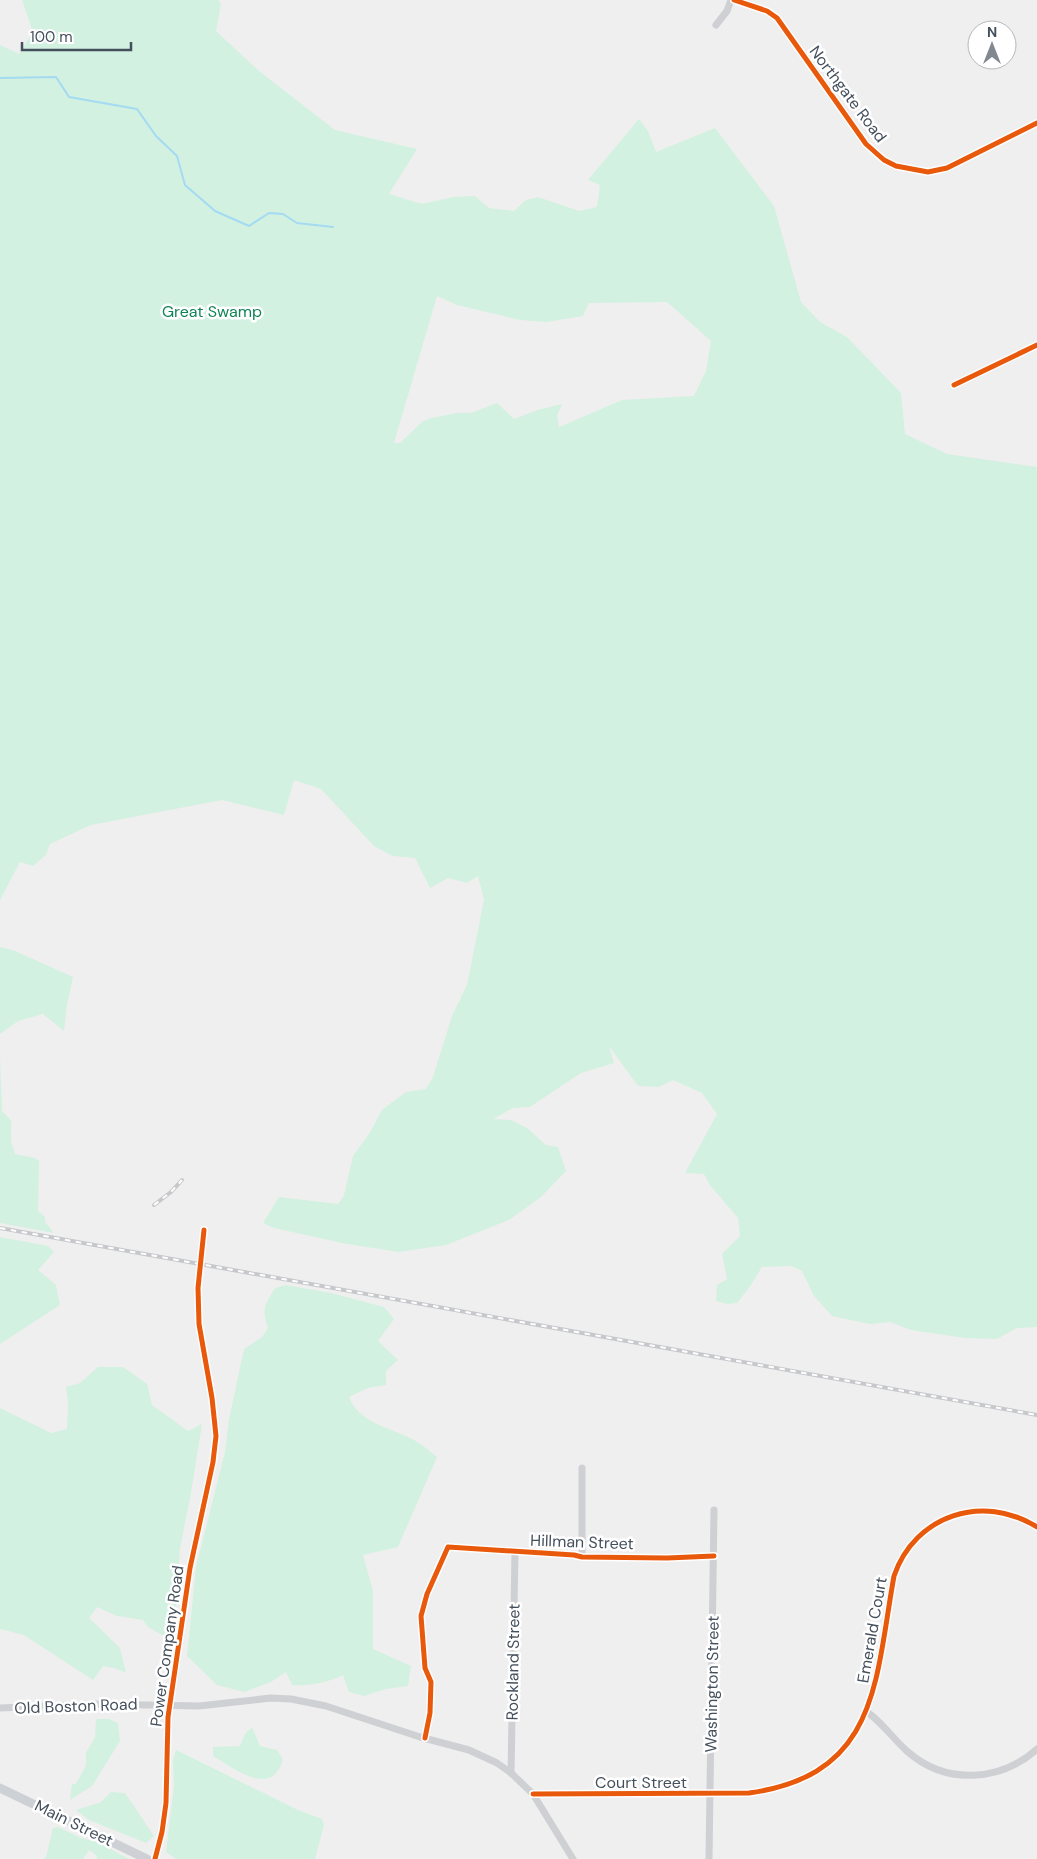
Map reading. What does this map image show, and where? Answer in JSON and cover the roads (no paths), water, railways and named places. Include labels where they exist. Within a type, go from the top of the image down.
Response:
[{"type":"main road","name":"Main Street","points":[[0,1788],[147,1859]]},
{"type":"street","points":[[716,25],[733,0]]},
{"type":"street","name":"Northgate Road","points":[[733,0],[767,11],[777,18],[866,144],[884,160],[896,166],[928,172],[947,168],[1037,123]]},
{"type":"street","points":[[954,385],[1037,345]]},
{"type":"street","name":"Power Company Road","points":[[155,1859],[162,1832],[166,1803],[166,1736],[170,1705],[190,1568],[213,1462],[216,1436],[212,1398],[199,1324],[198,1288],[204,1230]]},
{"type":"street","points":[[582,1468],[582,1557]]},
{"type":"street","name":"Washington Street","points":[[709,1859],[714,1510]]},
{"type":"street","name":"Emerald Court","points":[[749,1793],[796,1783],[822,1769],[849,1742],[867,1712],[874,1686],[894,1576],[901,1561],[926,1530],[961,1512],[972,1511],[993,1511],[1014,1515],[1037,1527]]},
{"type":"street","name":"Hillman Street","points":[[425,1738],[430,1713],[431,1682],[425,1668],[421,1616],[427,1594],[448,1546],[582,1557],[667,1558],[714,1556]]},
{"type":"street","name":"Rockland Street","points":[[511,1773],[515,1552]]},
{"type":"street","name":"Old Boston Road","points":[[0,1708],[94,1704],[198,1706],[272,1698],[291,1699],[326,1706],[469,1750],[497,1763],[511,1773],[533,1794],[573,1859]]},
{"type":"street","points":[[867,1712],[880,1721],[917,1758],[929,1766],[955,1775],[975,1776],[999,1771],[1020,1762],[1037,1748]]},
{"type":"street","name":"Court Street","points":[[533,1794],[749,1793]]},
{"type":"waterway","points":[[0,78],[56,77],[69,97],[137,109],[156,136],[177,156],[185,185],[215,211],[249,226],[269,213],[283,214],[297,223],[333,227]]},
{"type":"railway","points":[[154,1205],[171,1192],[182,1180]]},
{"type":"railway","points":[[0,1228],[1037,1415]]},
{"type":"park label","name":"Great Swamp","points":[[212,311]]}]
